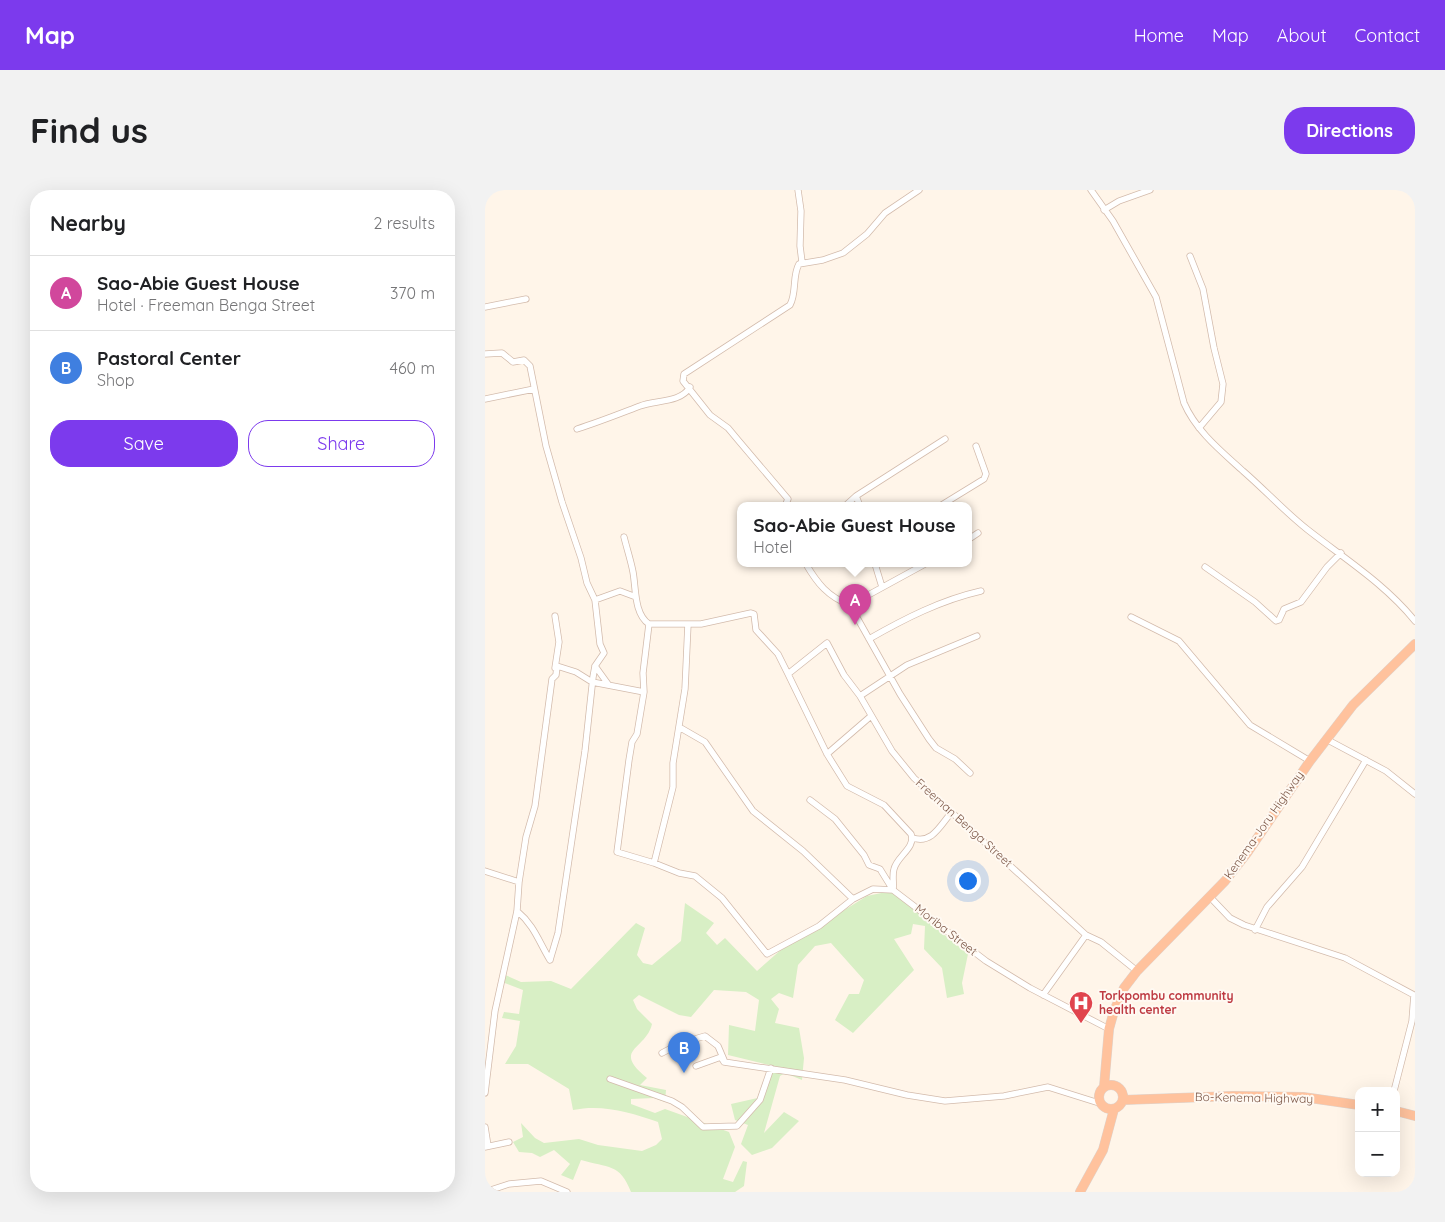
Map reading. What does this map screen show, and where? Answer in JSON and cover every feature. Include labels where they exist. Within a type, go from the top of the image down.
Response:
[{"type":"highway","name":"Kenema-Joru Highway","points":[[1104,1087],[1109,1029],[1119,999],[1137,971],[1210,897],[1247,853],[1309,761],[1353,705],[1415,644]]},
{"type":"highway","name":"Kenema-Joru Highway","points":[[1107,1066],[1113,1084]]},
{"type":"highway","points":[[1081,1192],[1103,1150],[1114,1109],[1120,1105],[1123,1096],[1119,1087],[1113,1084],[1104,1087],[1100,1092],[1102,1105],[1109,1123]]},
{"type":"highway","name":"Bo-Kenema Highway","points":[[1123,1096],[1303,1098],[1355,1104]]},
{"type":"highway","points":[[1102,1105],[1114,1109]]},
{"type":"highway","points":[[1400,1112],[1415,1116]]},
{"type":"street","points":[[787,502],[785,494],[774,484],[728,428],[710,415],[690,386],[683,381],[684,374],[688,370],[790,305],[796,290],[797,269],[802,262],[800,252],[801,211],[798,190]]},
{"type":"street","points":[[802,262],[823,260],[843,253],[867,234],[885,213],[919,190]]},
{"type":"street","points":[[1091,190],[1136,261],[1156,297],[1190,419],[1226,456],[1307,529],[1375,580],[1415,621]]},
{"type":"street","points":[[1104,210],[1132,195],[1150,190]]},
{"type":"street","points":[[1190,256],[1203,289],[1223,384],[1221,402],[1199,428]]},
{"type":"street","points":[[485,307],[526,300]]},
{"type":"street","points":[[485,354],[503,353],[513,362],[524,360],[528,362],[562,502],[581,558],[587,583],[595,600],[600,644],[604,654],[595,666],[592,682],[585,751],[558,933],[550,960],[539,937],[526,918],[517,910]]},
{"type":"street","points":[[577,429],[607,420],[641,405],[670,399],[685,392],[690,386]]},
{"type":"street","points":[[485,399],[534,389]]},
{"type":"street","points":[[849,502],[945,439]]},
{"type":"street","points":[[947,502],[984,479],[985,474],[976,446]]},
{"type":"street","points":[[856,496],[858,502]]},
{"type":"street","points":[[972,536],[978,533]]},
{"type":"street","points":[[624,537],[633,570],[636,597],[645,622],[649,624],[701,624],[728,620],[748,613],[754,614],[756,630],[778,654],[827,754],[847,786],[884,805],[913,838],[920,840],[934,834],[951,813]]},
{"type":"street","points":[[1205,567],[1255,602],[1275,621],[1279,620],[1284,609],[1301,602],[1327,567],[1341,553]]},
{"type":"street","points":[[807,567],[823,590],[839,601],[850,605],[889,675],[936,748],[955,759],[970,773]]},
{"type":"street","points":[[876,567],[882,587]]},
{"type":"street","points":[[850,605],[919,567]]},
{"type":"street","points":[[595,600],[620,591],[636,597]]},
{"type":"street","points":[[869,640],[919,613],[956,598],[981,592]]},
{"type":"street","points":[[485,1093],[495,1011],[517,910],[519,882],[535,806],[546,710],[559,642],[555,616]]},
{"type":"street","points":[[1131,616],[1179,641],[1251,724],[1309,761]]},
{"type":"street","points":[[649,624],[643,673],[644,692],[637,734],[632,742],[617,852],[624,856],[654,863],[679,874],[695,876],[717,894],[767,954],[819,926],[853,899],[873,889],[893,890],[894,869],[913,838]]},
{"type":"street","points":[[654,863],[673,787],[673,763],[685,689],[688,624]]},
{"type":"street","points":[[860,696],[877,686],[889,675],[924,657],[977,636]]},
{"type":"street","name":"Freeman Benga Street","points":[[788,674],[827,643],[844,674],[860,696],[904,768],[951,813],[1087,935],[1101,942],[1137,971]]},
{"type":"street","points":[[554,675],[557,666],[575,672],[592,682],[644,692]]},
{"type":"street","points":[[595,666],[608,684]]},
{"type":"street","points":[[827,754],[871,716]]},
{"type":"street","points":[[679,727],[705,742],[747,804],[758,816],[803,851],[853,899]]},
{"type":"street","points":[[1326,739],[1386,771],[1415,794]]},
{"type":"street","points":[[1255,930],[1267,908],[1302,867],[1367,760]]},
{"type":"street","name":"Moriba Street","points":[[810,800],[835,819],[864,855],[869,865],[880,869],[893,890],[985,961],[1043,995],[1109,1029]]},
{"type":"street","points":[[485,871],[519,882]]},
{"type":"street","points":[[1210,897],[1230,918],[1255,930],[1345,958],[1414,996],[1412,1021],[1395,1087]]},
{"type":"street","points":[[1043,995],[1087,935]]},
{"type":"street","points":[[662,1053],[681,1043],[705,1036],[718,1046],[724,1062]]},
{"type":"street","points":[[696,1066],[721,1057],[724,1062]]},
{"type":"street","points":[[724,1062],[845,1080],[907,1095],[945,1101],[1004,1096],[1048,1087],[1102,1105]]},
{"type":"street","points":[[610,1079],[672,1101],[683,1107],[703,1127],[737,1126],[760,1100],[771,1068]]},
{"type":"street","points":[[485,1127],[487,1146],[509,1142]]},
{"type":"street","points":[[485,1192],[509,1184],[541,1181],[567,1192]]},
{"type":"green space","points":[[891,891],[968,954],[962,983],[964,994],[947,998],[942,968],[924,949],[925,926],[913,924],[911,934],[894,939],[914,970],[853,1033],[835,1020],[849,994],[859,994],[864,980],[831,943],[815,946],[798,965],[793,998],[779,993],[771,999],[779,1009],[775,1023],[799,1028],[804,1058],[802,1080],[785,1073],[780,1076],[764,1133],[784,1112],[799,1121],[772,1148],[752,1155],[741,1144],[748,1125],[735,1120],[731,1104],[762,1097],[773,1066],[728,1055],[729,1025],[755,1031],[759,1000],[746,992],[714,990],[691,1017],[679,1015],[639,995],[633,1000],[637,1009],[652,1024],[649,1033],[631,1055],[632,1061],[647,1078],[640,1085],[666,1090],[665,1102],[654,1098],[631,1099],[631,1104],[655,1113],[665,1109],[729,1132],[735,1147],[723,1179],[733,1182],[743,1161],[747,1162],[744,1186],[735,1192],[631,1192],[622,1176],[612,1168],[581,1160],[573,1180],[561,1175],[570,1164],[554,1150],[540,1157],[532,1153],[519,1152],[513,1142],[523,1137],[521,1123],[535,1138],[544,1143],[579,1139],[598,1145],[642,1151],[656,1145],[662,1139],[658,1122],[616,1110],[584,1108],[573,1110],[569,1089],[528,1064],[505,1064],[516,1046],[520,1021],[502,1018],[504,1012],[519,1014],[523,990],[502,982],[503,974],[521,982],[551,981],[571,989],[636,923],[645,928],[637,955],[643,963],[652,965],[681,941],[685,903],[714,923],[706,933],[717,945],[725,938],[757,971],[783,948],[867,896]]},
{"type":"place","name":"Sao-Abie Guest House","points":[[855,625]]},
{"type":"place","name":"Torkpombu community health center","points":[[1081,1024]]},
{"type":"place","name":"Pastoral Center","points":[[684,1073]]}]
